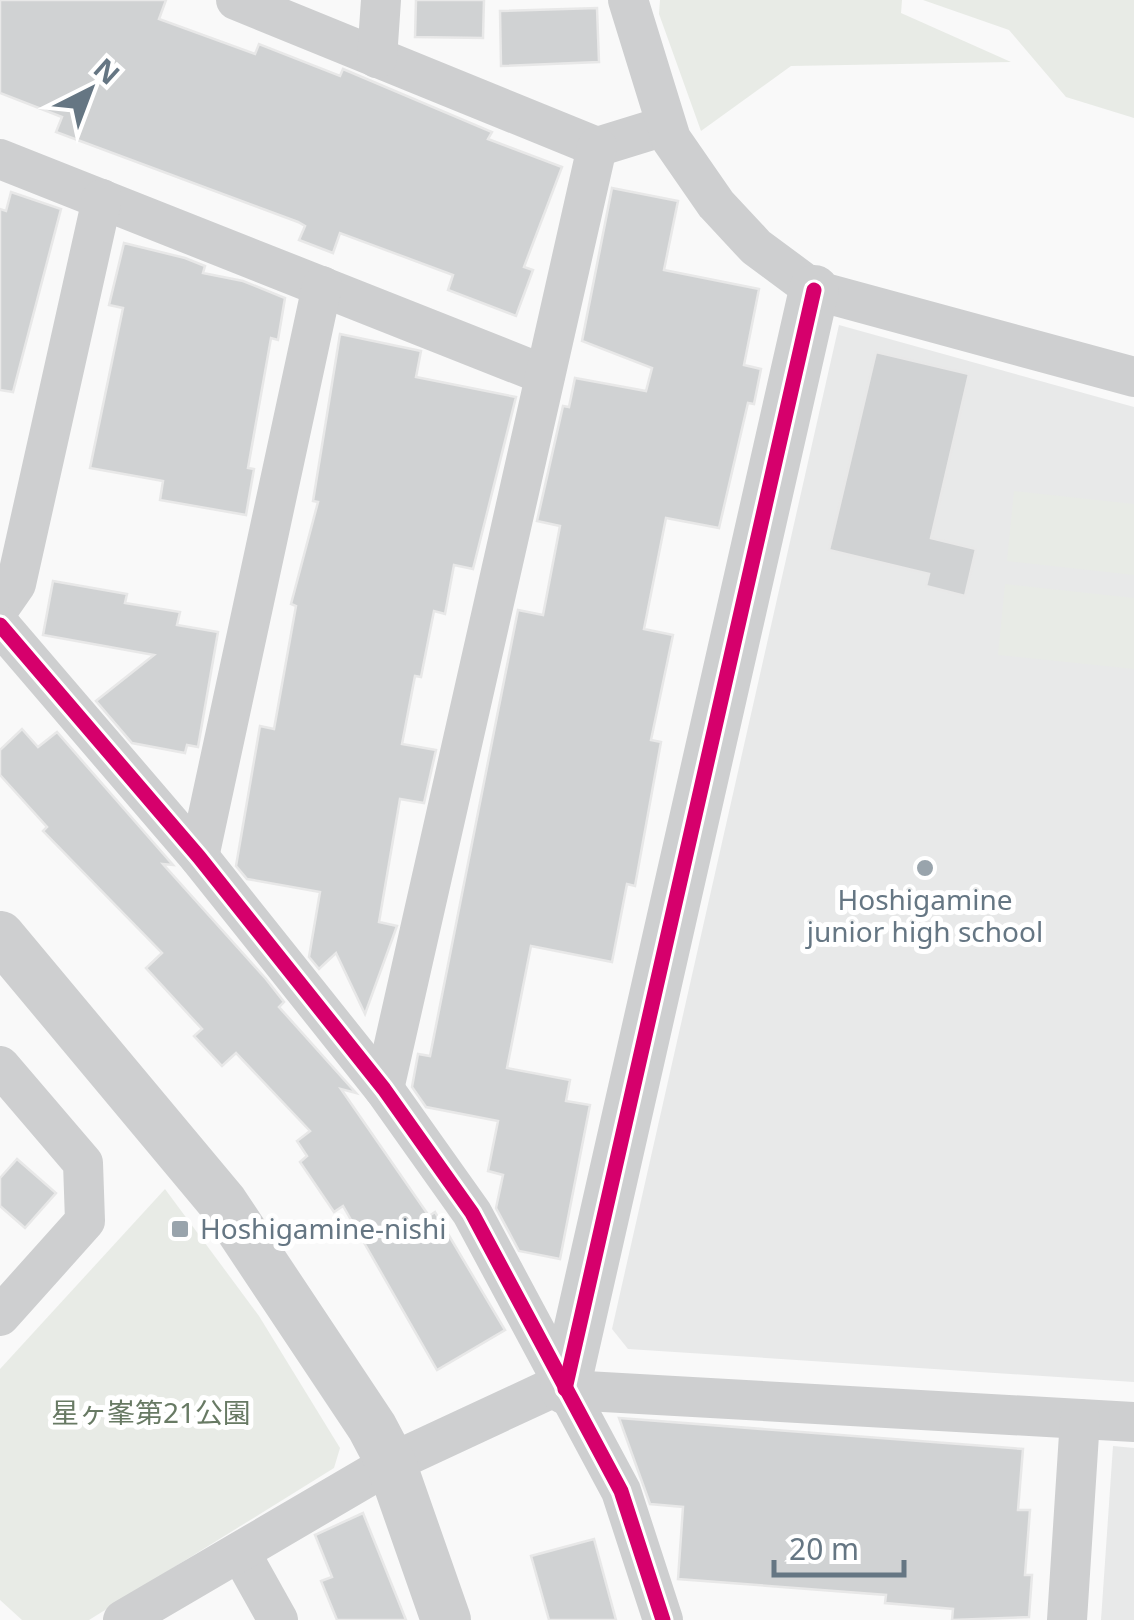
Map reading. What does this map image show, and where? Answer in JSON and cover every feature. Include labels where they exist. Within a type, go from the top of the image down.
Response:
[{"type":"street","points":[[236,0],[597,147],[665,126]]},
{"type":"street","points":[[377,58],[381,0]]},
{"type":"street","points":[[628,0],[665,126],[716,204],[756,247],[814,290],[1134,377]]},
{"type":"street","points":[[384,1089],[597,147]]},
{"type":"street","points":[[0,159],[545,375]]},
{"type":"street","points":[[0,607],[16,584],[102,199]]},
{"type":"street","points":[[199,857],[322,286]]},
{"type":"street","points":[[565,1388],[814,290]]},
{"type":"street","points":[[0,625],[199,857],[384,1089],[472,1212],[621,1491],[663,1620]]},
{"type":"street","points":[[0,936],[223,1203],[391,1462],[446,1620]]},
{"type":"street","points":[[0,1066],[83,1163],[84,1210],[84,1221],[0,1316]]},
{"type":"street","points":[[124,1620],[391,1462],[550,1389],[1134,1422]]},
{"type":"street","points":[[1068,1620],[1080,1419]]},
{"type":"street","points":[[240,1552],[278,1620]]},
{"type":"shaded area","name":"Hoshigamine junior high school","points":[[839,325],[1134,407],[1134,1382],[628,1349],[612,1329]]},
{"type":"shaded area","points":[[1113,1446],[1134,1448],[1134,1620],[1101,1620]]},
{"type":"green space","points":[[660,0],[902,0],[901,13],[1011,62],[791,66],[701,131],[659,14]]},
{"type":"green space","points":[[923,0],[1134,0],[1134,118],[1066,97],[1009,30]]},
{"type":"green space","points":[[1014,491],[1134,504],[1134,575],[1007,561]]},
{"type":"green space","points":[[1005,584],[1134,598],[1134,669],[998,655]]},
{"type":"green space","name":"星ヶ峯第21公園","points":[[165,1189],[259,1316],[340,1448],[334,1468],[89,1620],[22,1620],[0,1600],[0,1369]]},
{"type":"building","points":[[0,0],[166,0],[159,19],[255,54],[259,44],[340,76],[343,69],[492,132],[488,139],[562,167],[524,267],[533,270],[516,316],[448,290],[453,275],[340,233],[333,253],[299,240],[305,226],[298,222],[56,132],[62,117],[0,93]]},
{"type":"building","points":[[416,0],[484,0],[483,38],[415,37]]},
{"type":"building","points":[[597,8],[599,62],[501,66],[500,11]]},
{"type":"building","points":[[612,188],[678,201],[664,270],[759,289],[744,365],[761,369],[754,404],[748,403],[719,528],[666,518],[644,629],[673,635],[651,740],[661,742],[635,886],[627,884],[612,962],[531,946],[507,1068],[570,1080],[566,1101],[590,1105],[560,1259],[519,1251],[496,1208],[503,1175],[488,1171],[498,1121],[426,1107],[412,1087],[418,1054],[430,1056],[518,610],[543,615],[560,526],[537,521],[563,406],[569,407],[575,378],[646,391],[652,368],[582,341]]},
{"type":"building","points":[[11,192],[61,209],[13,392],[0,390],[0,209],[6,211]]},
{"type":"building","points":[[124,243],[185,258],[205,266],[203,273],[243,281],[285,298],[278,340],[271,338],[248,468],[254,469],[246,515],[160,500],[163,481],[90,468],[123,308],[109,305]]},
{"type":"building","points":[[340,334],[421,351],[416,377],[516,397],[473,569],[454,565],[445,614],[434,611],[421,677],[415,676],[402,744],[436,750],[424,803],[400,799],[379,922],[397,926],[365,1014],[336,953],[319,969],[309,957],[320,892],[247,879],[236,866],[260,726],[274,729],[296,606],[291,604],[318,502],[313,501]]},
{"type":"building","points":[[876,352],[969,374],[931,538],[976,549],[965,596],[926,586],[929,574],[829,550]]},
{"type":"building","points":[[53,581],[127,594],[125,603],[180,612],[177,625],[218,632],[198,747],[187,745],[185,753],[132,743],[96,701],[154,655],[43,635]]},
{"type":"building","points":[[22,729],[38,747],[57,732],[173,865],[163,864],[266,979],[284,1002],[279,1007],[356,1093],[341,1089],[429,1216],[435,1212],[505,1330],[437,1370],[343,1206],[334,1212],[300,1162],[307,1156],[297,1141],[310,1131],[236,1053],[222,1066],[194,1036],[202,1029],[146,968],[162,953],[43,831],[47,827],[0,775],[0,750]]},
{"type":"building","points":[[17,1159],[56,1193],[25,1228],[0,1206],[0,1178]]},
{"type":"building","points":[[619,1418],[1023,1449],[1018,1510],[1030,1510],[1025,1575],[1032,1575],[1029,1617],[952,1620],[953,1609],[885,1603],[886,1595],[678,1579],[683,1507],[650,1504]]},
{"type":"building","points":[[363,1513],[406,1620],[337,1620],[321,1581],[332,1577],[315,1535]]},
{"type":"building","points":[[594,1539],[616,1620],[549,1620],[531,1556]]},
{"type":"cycle path","points":[[565,1389],[814,290]]},
{"type":"cycle path","points":[[0,625],[199,857],[384,1089],[472,1213],[621,1491],[663,1620]]},
{"type":"place","name":"Hoshigamine junior high school","points":[[925,868]]},
{"type":"place","name":"Hoshigamine-nishi","points":[[180,1229]]}]
